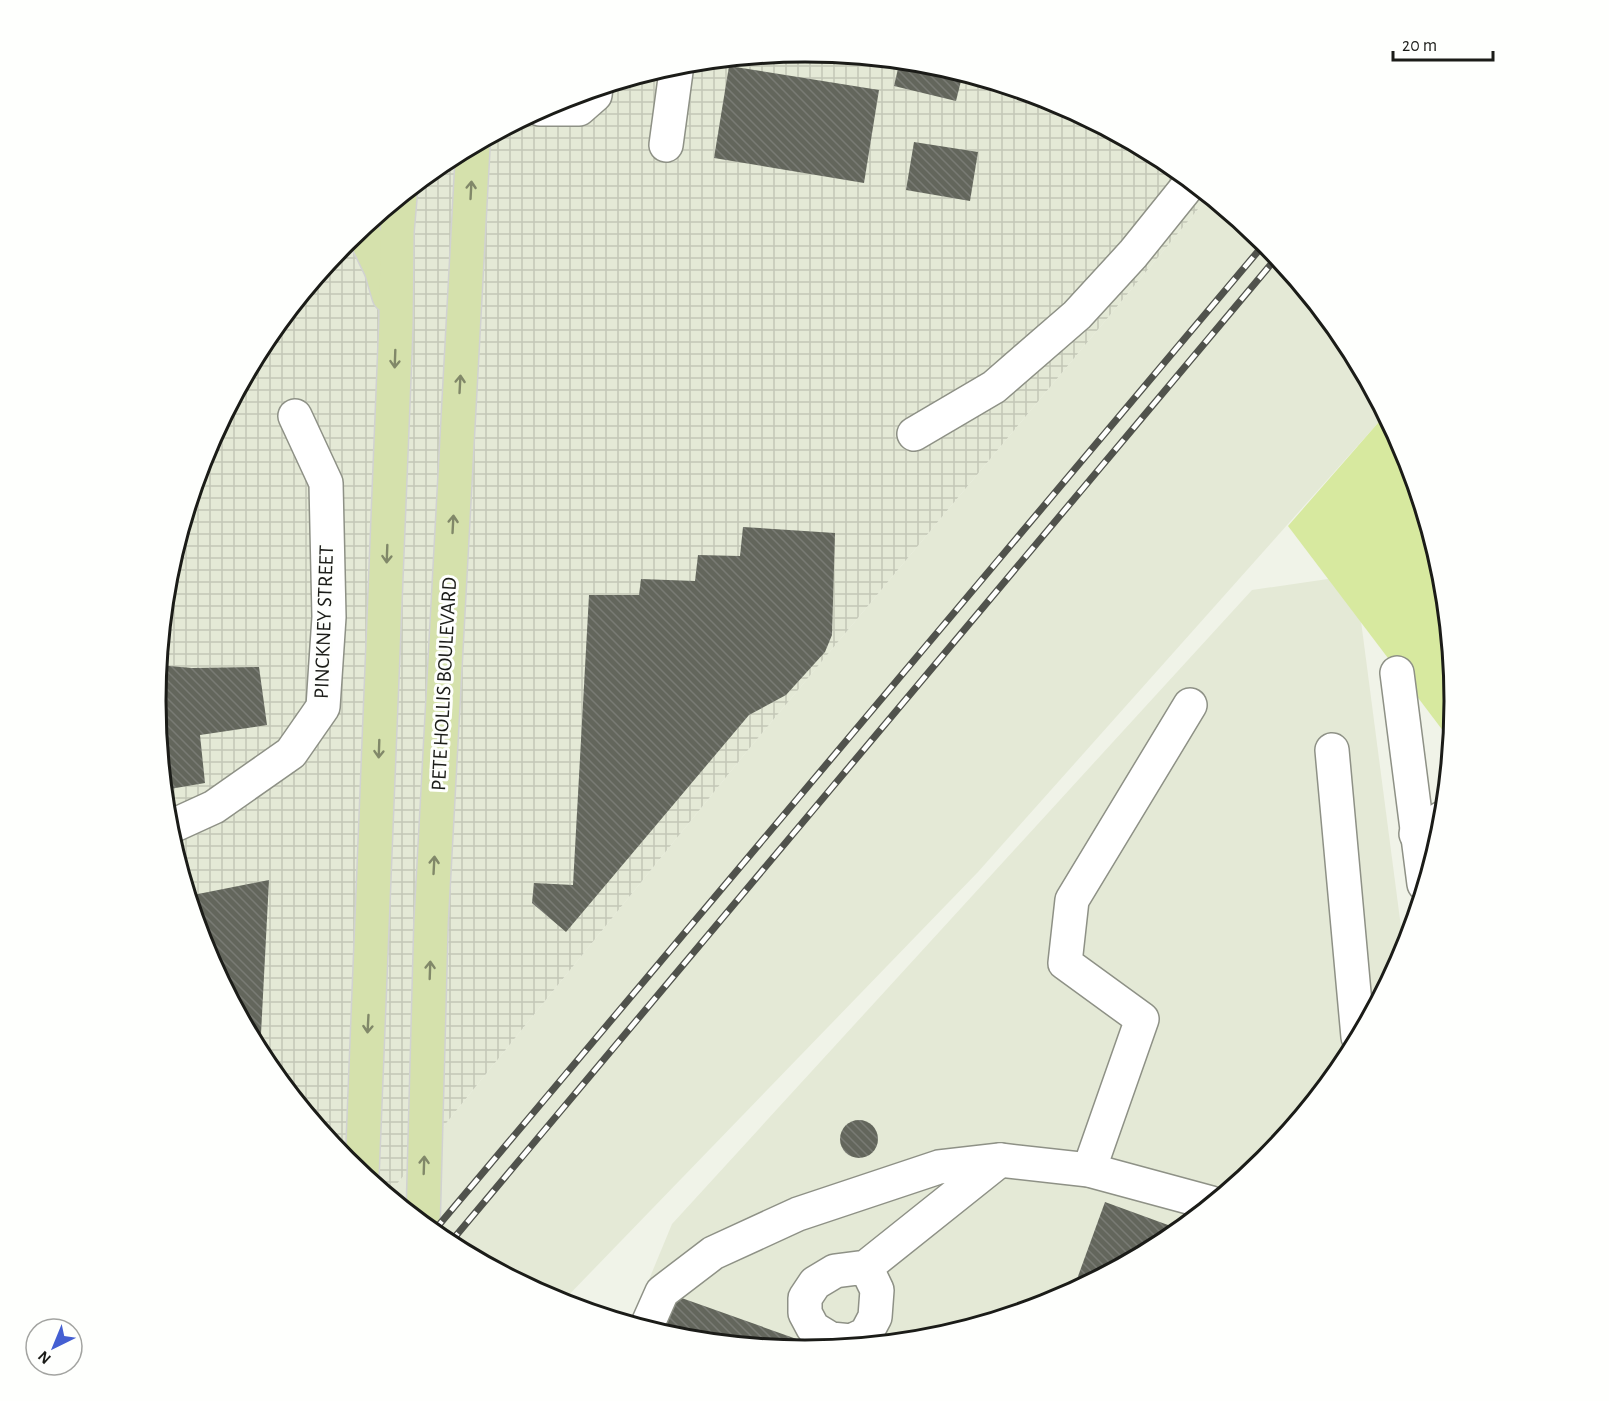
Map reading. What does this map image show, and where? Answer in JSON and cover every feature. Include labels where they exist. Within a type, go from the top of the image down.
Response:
[{"type":"main road","name":"PETE HOLLIS BOULEVARD","points":[[423,1213],[431,924],[472,155]]},
{"type":"main road","points":[[363,1161],[399,207]]},
{"type":"main road","points":[[365,237],[381,269],[396,323]]},
{"type":"street","points":[[666,145],[676,75]]},
{"type":"street","points":[[563,109],[579,109],[592,98]]},
{"type":"street","points":[[914,434],[994,387],[1077,315],[1134,254],[1186,189]]},
{"type":"street","name":"PINCKNEY STREET","points":[[178,824],[214,807],[291,753],[323,707],[329,617],[326,483],[295,416]]},
{"type":"street","points":[[1397,673],[1429,826]]},
{"type":"street","points":[[1089,1170],[1142,1019],[1065,963],[1072,900],[1190,705]]},
{"type":"street","points":[[1332,750],[1357,1022]]},
{"type":"street","points":[[866,1267],[1000,1160]]},
{"type":"street","points":[[649,1320],[662,1292],[713,1252],[798,1214],[939,1167],[1000,1160],[1089,1170],[1201,1200]]},
{"type":"shaded area","points":[[763,63],[846,63],[888,67],[970,83],[1010,95],[1087,127],[1124,147],[1160,169],[1204,202],[748,750],[393,1189],[383,1181],[324,1122],[298,1089],[273,1056],[231,983],[199,906],[187,866],[171,784],[167,742],[167,659],[171,617],[187,535],[199,495],[231,418],[251,381],[273,345],[324,279],[383,220],[416,194],[449,169],[522,127],[599,95],[639,83],[721,67]]},
{"type":"shaded area","points":[[1204,202],[1226,220],[1285,279],[1336,345],[1379,421],[978,872],[569,1295],[522,1274],[485,1254],[449,1232],[393,1189],[748,750]]},
{"type":"shaded area","points":[[1355,575],[1401,929],[1378,983],[1358,1020],[1336,1056],[1285,1122],[1226,1181],[1160,1232],[1087,1274],[1010,1306],[970,1318],[888,1334],[804,1340],[721,1334],[634,1316],[672,1224],[1252,590]]},
{"type":"green space","points":[[1379,421],[1410,495],[1431,576],[1442,659],[1443,730],[1288,526]]},
{"type":"building","points":[[729,66],[879,90],[864,183],[714,158]]},
{"type":"building","points":[[898,69],[961,81],[956,101],[894,86]]},
{"type":"building","points":[[914,142],[978,152],[970,201],[906,190]]},
{"type":"building","points":[[743,527],[835,533],[832,635],[825,652],[786,695],[749,715],[566,932],[532,903],[534,883],[573,885],[589,595],[639,595],[641,579],[695,581],[698,555],[740,556]]},
{"type":"building","points":[[167,666],[192,668],[259,667],[267,725],[200,735],[205,783],[172,789],[167,742]]},
{"type":"building","points":[[269,880],[261,1036],[231,983],[196,895]]},
{"type":"building","points":[[859,1120],[873,1125],[878,1139],[873,1153],[859,1158],[845,1153],[840,1139],[845,1125]]},
{"type":"building","points":[[1105,1202],[1169,1225],[1124,1254],[1077,1278]]},
{"type":"building","points":[[676,1296],[799,1340],[721,1334],[665,1324]]},
{"type":"railway","points":[[439,1225],[1258,251]]},
{"type":"railway","points":[[456,1236],[1271,264]]}]
